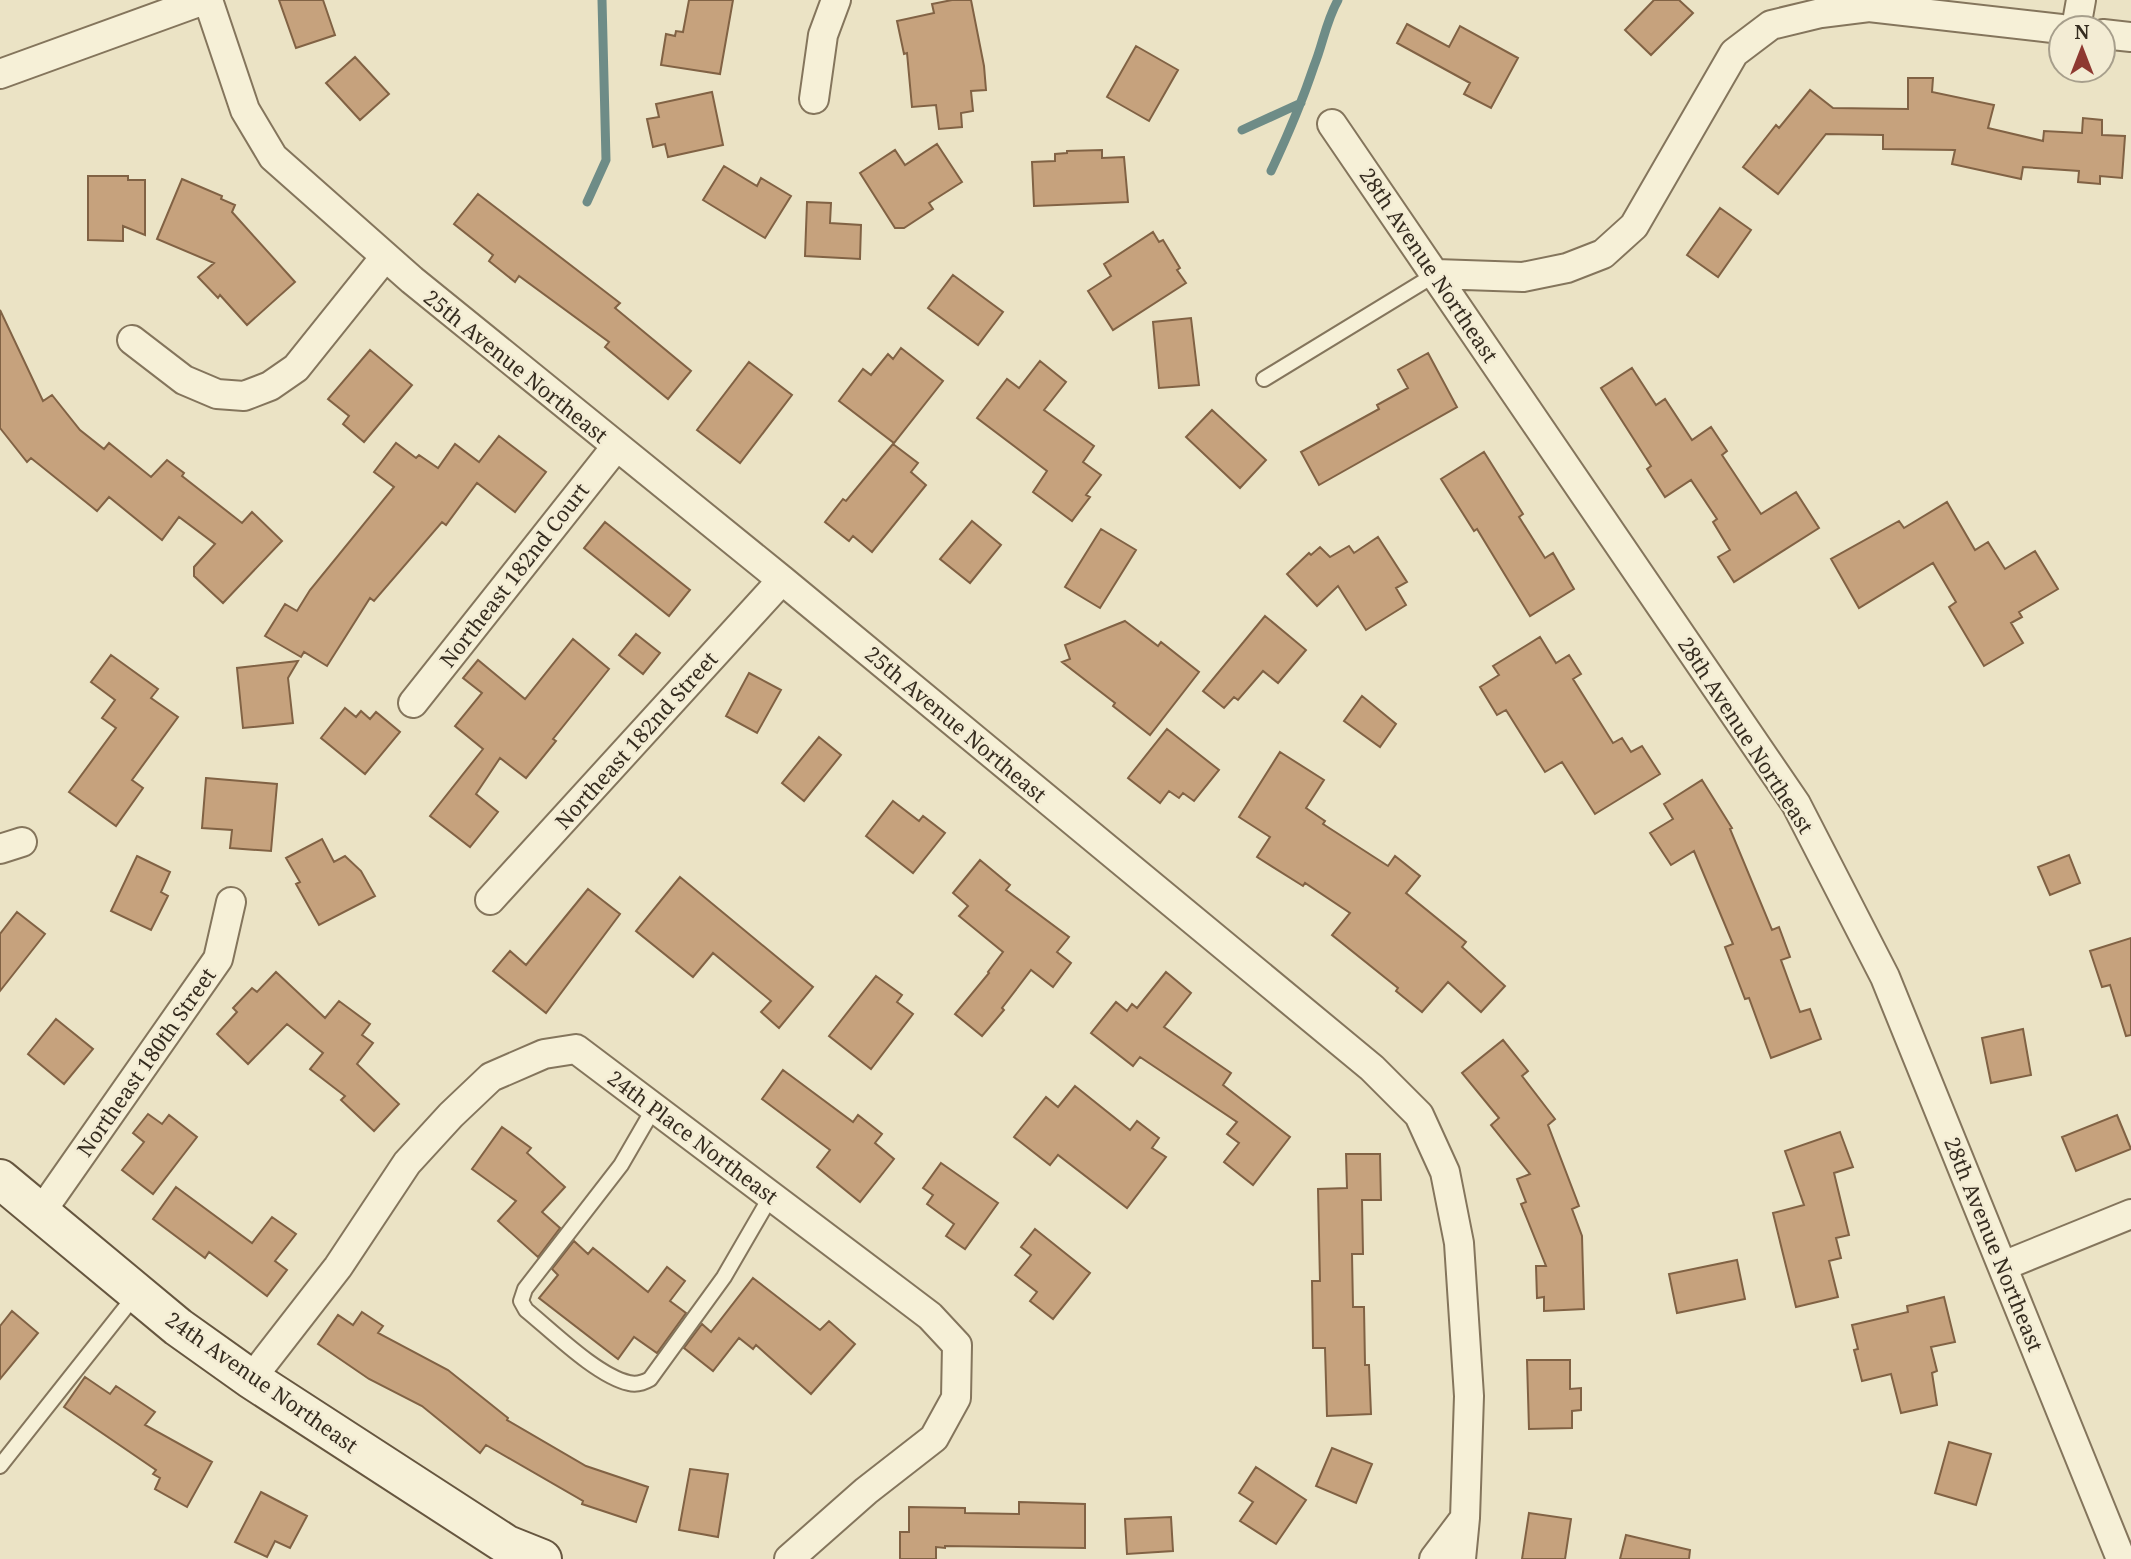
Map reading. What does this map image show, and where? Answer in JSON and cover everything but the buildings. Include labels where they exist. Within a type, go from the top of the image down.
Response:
[{"type":"main road","name":"24th Avenue Northeast","points":[[0,1179],[178,1327],[251,1379],[508,1545],[542,1559]]},
{"type":"street","points":[[0,74],[206,0]]},
{"type":"street","name":"25th Avenue Northeast","points":[[206,0],[245,110],[274,157],[385,257],[782,580],[1373,1068],[1419,1115],[1446,1172],[1459,1243],[1469,1396],[1461,1559]]},
{"type":"street","points":[[814,99],[823,35],[836,0]]},
{"type":"street","points":[[1436,274],[1523,277],[1567,268],[1603,254],[1634,226],[1734,53],[1771,25],[1821,13],[1869,7],[2047,27]]},
{"type":"street","name":"28th Avenue Northeast","points":[[1332,124],[1796,804],[1885,976],[2121,1559]]},
{"type":"street","points":[[132,340],[184,380],[217,394],[244,396],[270,386],[296,368],[385,257]]},
{"type":"street","name":"Northeast 182nd Court","points":[[413,703],[616,447]]},
{"type":"street","name":"Northeast 182nd Street","points":[[490,900],[782,580]]},
{"type":"street","name":"Northeast 180th Street","points":[[41,1212],[218,960],[231,902]]},
{"type":"street","name":"24th Place Northeast","points":[[251,1379],[338,1267],[407,1163],[451,1115],[491,1077],[544,1054],[576,1049],[930,1317],[957,1345],[956,1398],[934,1437],[866,1491],[789,1559]]},
{"type":"street","points":[[2003,1266],[2131,1214]]},
{"type":"street","points":[[1434,1559],[1465,1518]]},
{"type":"lane","points":[[1264,379],[1436,274]]},
{"type":"lane","points":[[654,1108],[621,1165],[525,1289],[521,1301],[526,1310],[606,1375],[630,1384],[641,1384],[650,1379],[724,1277],[771,1196]]},
{"type":"lane","points":[[0,1466],[138,1292]]},
{"type":"waterway","points":[[587,202],[606,160],[602,0]]},
{"type":"waterway","points":[[1271,171],[1299,106],[1338,0]]},
{"type":"waterway","points":[[1242,130],[1301,103]]}]
